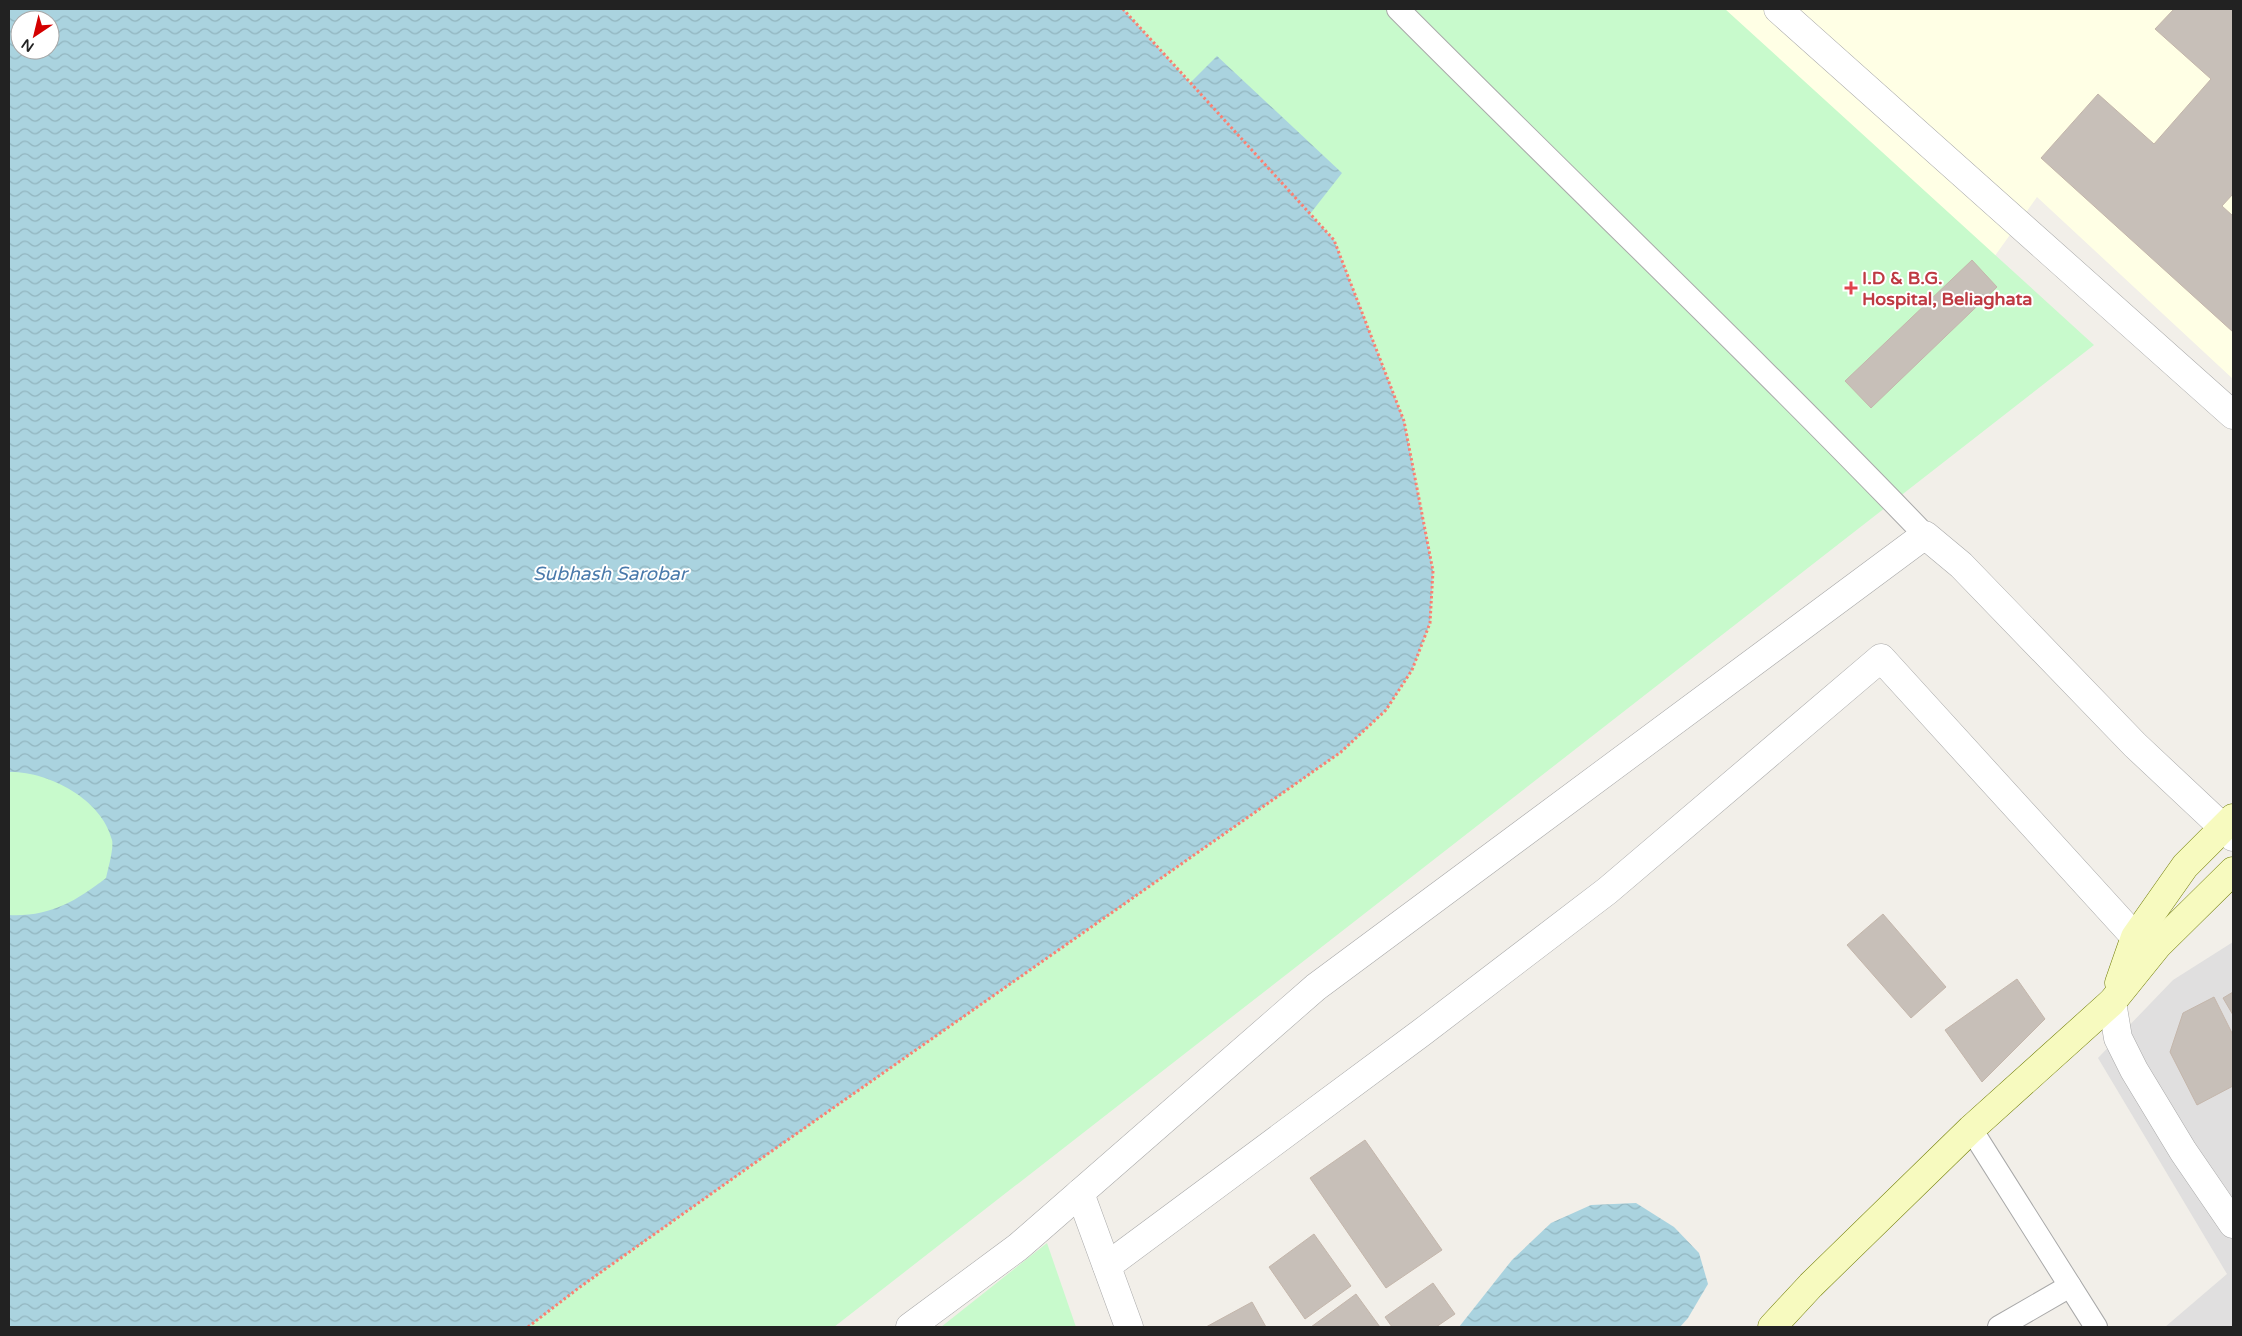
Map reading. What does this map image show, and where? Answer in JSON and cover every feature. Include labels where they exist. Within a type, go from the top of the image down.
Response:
[{"type":"street","points":[[1778,9],[2233,415]]},
{"type":"street","points":[[910,1327],[1018,1247],[1316,987],[1925,535],[1961,566],[2135,745],[2230,828],[2185,866],[2135,937],[2112,1002],[2118,1038],[2134,1070],[2183,1151],[2233,1224]]},
{"type":"street","points":[[1107,1266],[1422,1033],[1607,891],[1881,658],[2135,937]]},
{"type":"street","points":[[1772,1327],[1811,1285],[1970,1129],[2112,1002],[2158,946],[2233,871]]},
{"type":"street","points":[[1080,1193],[1129,1327]]},
{"type":"lane","points":[[1398,9],[1511,123],[1817,422],[1925,535]]},
{"type":"lane","points":[[1970,1129],[2096,1327]]},
{"type":"lane","points":[[1999,1327],[2070,1286]]},
{"type":"path","points":[[528,1327],[580,1287],[740,1172],[1341,752],[1386,710],[1412,670],[1430,623],[1433,571],[1404,421],[1334,240],[1123,9]]},
{"type":"shaded area","name":"I.D & B.G. Hospital, Beliaghata","points":[[1459,9],[2233,9],[2233,379],[2037,197],[1869,432]]},
{"type":"shaded area","points":[[2233,942],[2233,1327],[2165,1327],[2227,1274],[2098,1058],[2173,980]]},
{"type":"green space","name":"Subhash Sarobar","points":[[9,9],[1725,9],[2094,345],[834,1327],[9,1327]]},
{"type":"green space","points":[[1047,1243],[1076,1327],[941,1327]]},
{"type":"water","name":"Subhash Sarobar","points":[[9,9],[1123,9],[1190,83],[1217,56],[1342,173],[1310,214],[1334,240],[1404,421],[1433,571],[1430,623],[1412,670],[1386,710],[1341,752],[749,1167],[580,1287],[528,1327],[9,1327],[9,915],[23,915],[49,910],[72,901],[95,887],[106,878],[111,859],[112,844],[106,825],[85,800],[56,782],[24,773],[9,772]]},
{"type":"water","points":[[1636,1203],[1674,1227],[1699,1253],[1708,1284],[1688,1318],[1680,1327],[1459,1327],[1512,1260],[1551,1223],[1591,1205]]},
{"type":"building","points":[[2174,9],[2233,9],[2233,194],[2222,206],[2233,216],[2233,332],[2041,158],[2098,94],[2154,144],[2211,79],[2155,29]]},
{"type":"building","points":[[1972,260],[1997,287],[1871,408],[1845,381]]},
{"type":"building","points":[[1883,914],[1946,987],[1911,1018],[1847,945]]},
{"type":"building","points":[[2017,979],[2045,1019],[1982,1082],[1945,1030]]},
{"type":"building","points":[[2233,992],[2233,1015],[2223,998]]},
{"type":"building","points":[[2214,997],[2233,1035],[2233,1086],[2197,1105],[2170,1052],[2183,1013]]},
{"type":"building","points":[[1365,1140],[1442,1250],[1386,1288],[1310,1178]]},
{"type":"building","points":[[1314,1234],[1351,1286],[1305,1319],[1269,1267]]},
{"type":"building","points":[[1433,1283],[1455,1314],[1436,1327],[1392,1327],[1385,1317]]},
{"type":"building","points":[[1356,1294],[1380,1327],[1311,1327]]},
{"type":"building","points":[[1252,1302],[1266,1327],[1206,1327]]},
{"type":"place","name":"I.D & B.G. Hospital, Beliaghata","points":[[1851,288]]}]
